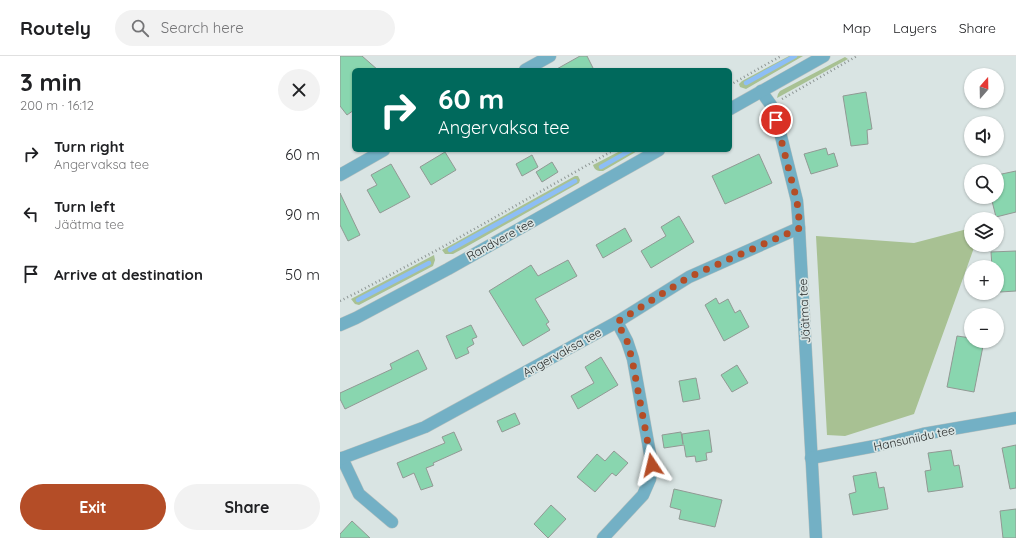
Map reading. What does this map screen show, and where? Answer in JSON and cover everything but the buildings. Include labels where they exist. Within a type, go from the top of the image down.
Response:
[{"type":"street","points":[[529,68],[550,56]]},
{"type":"street","points":[[732,108],[824,56]]},
{"type":"street","name":"Jäätma tee","points":[[761,91],[771,105],[776,120],[797,201],[800,228],[816,538]]},
{"type":"street","points":[[340,175],[380,152]]},
{"type":"street","name":"Randvere tee","points":[[340,325],[448,269],[655,152]]},
{"type":"street","name":"Angervaksa tee","points":[[392,522],[360,494],[341,459],[425,427],[617,322],[689,277],[800,228]]},
{"type":"street","points":[[603,538],[643,495],[650,480],[652,465],[632,359],[627,341],[617,322]]},
{"type":"street","name":"Hansuniidu tee","points":[[811,458],[876,446],[924,434],[1016,418]]},
{"type":"path","points":[[732,84],[781,56]]},
{"type":"path","points":[[771,105],[857,56]]},
{"type":"path","points":[[340,301],[439,249],[610,152]]},
{"type":"green space","points":[[789,56],[803,56],[746,89],[740,87],[739,84],[742,81]]},
{"type":"green space","points":[[845,57],[848,59],[777,98],[780,91]]},
{"type":"green space","points":[[618,152],[636,152],[603,171],[596,170],[593,165]]},
{"type":"green space","points":[[575,176],[578,176],[580,180],[579,183],[466,247],[453,254],[445,254],[442,250]]},
{"type":"green space","points":[[964,230],[964,252],[972,252],[970,260],[964,260],[964,275],[914,414],[845,436],[827,435],[816,236],[914,243]]},
{"type":"green space","points":[[434,255],[435,260],[433,266],[359,305],[355,304],[351,299]]},
{"type":"waterway","points":[[746,83],[795,56]]},
{"type":"waterway","points":[[601,167],[627,152]]},
{"type":"waterway","points":[[450,250],[575,181]]},
{"type":"waterway","points":[[358,300],[429,263]]},
{"type":"route","points":[[652,465],[632,359],[627,341],[617,322],[689,277],[800,228],[797,201],[776,120]]}]
